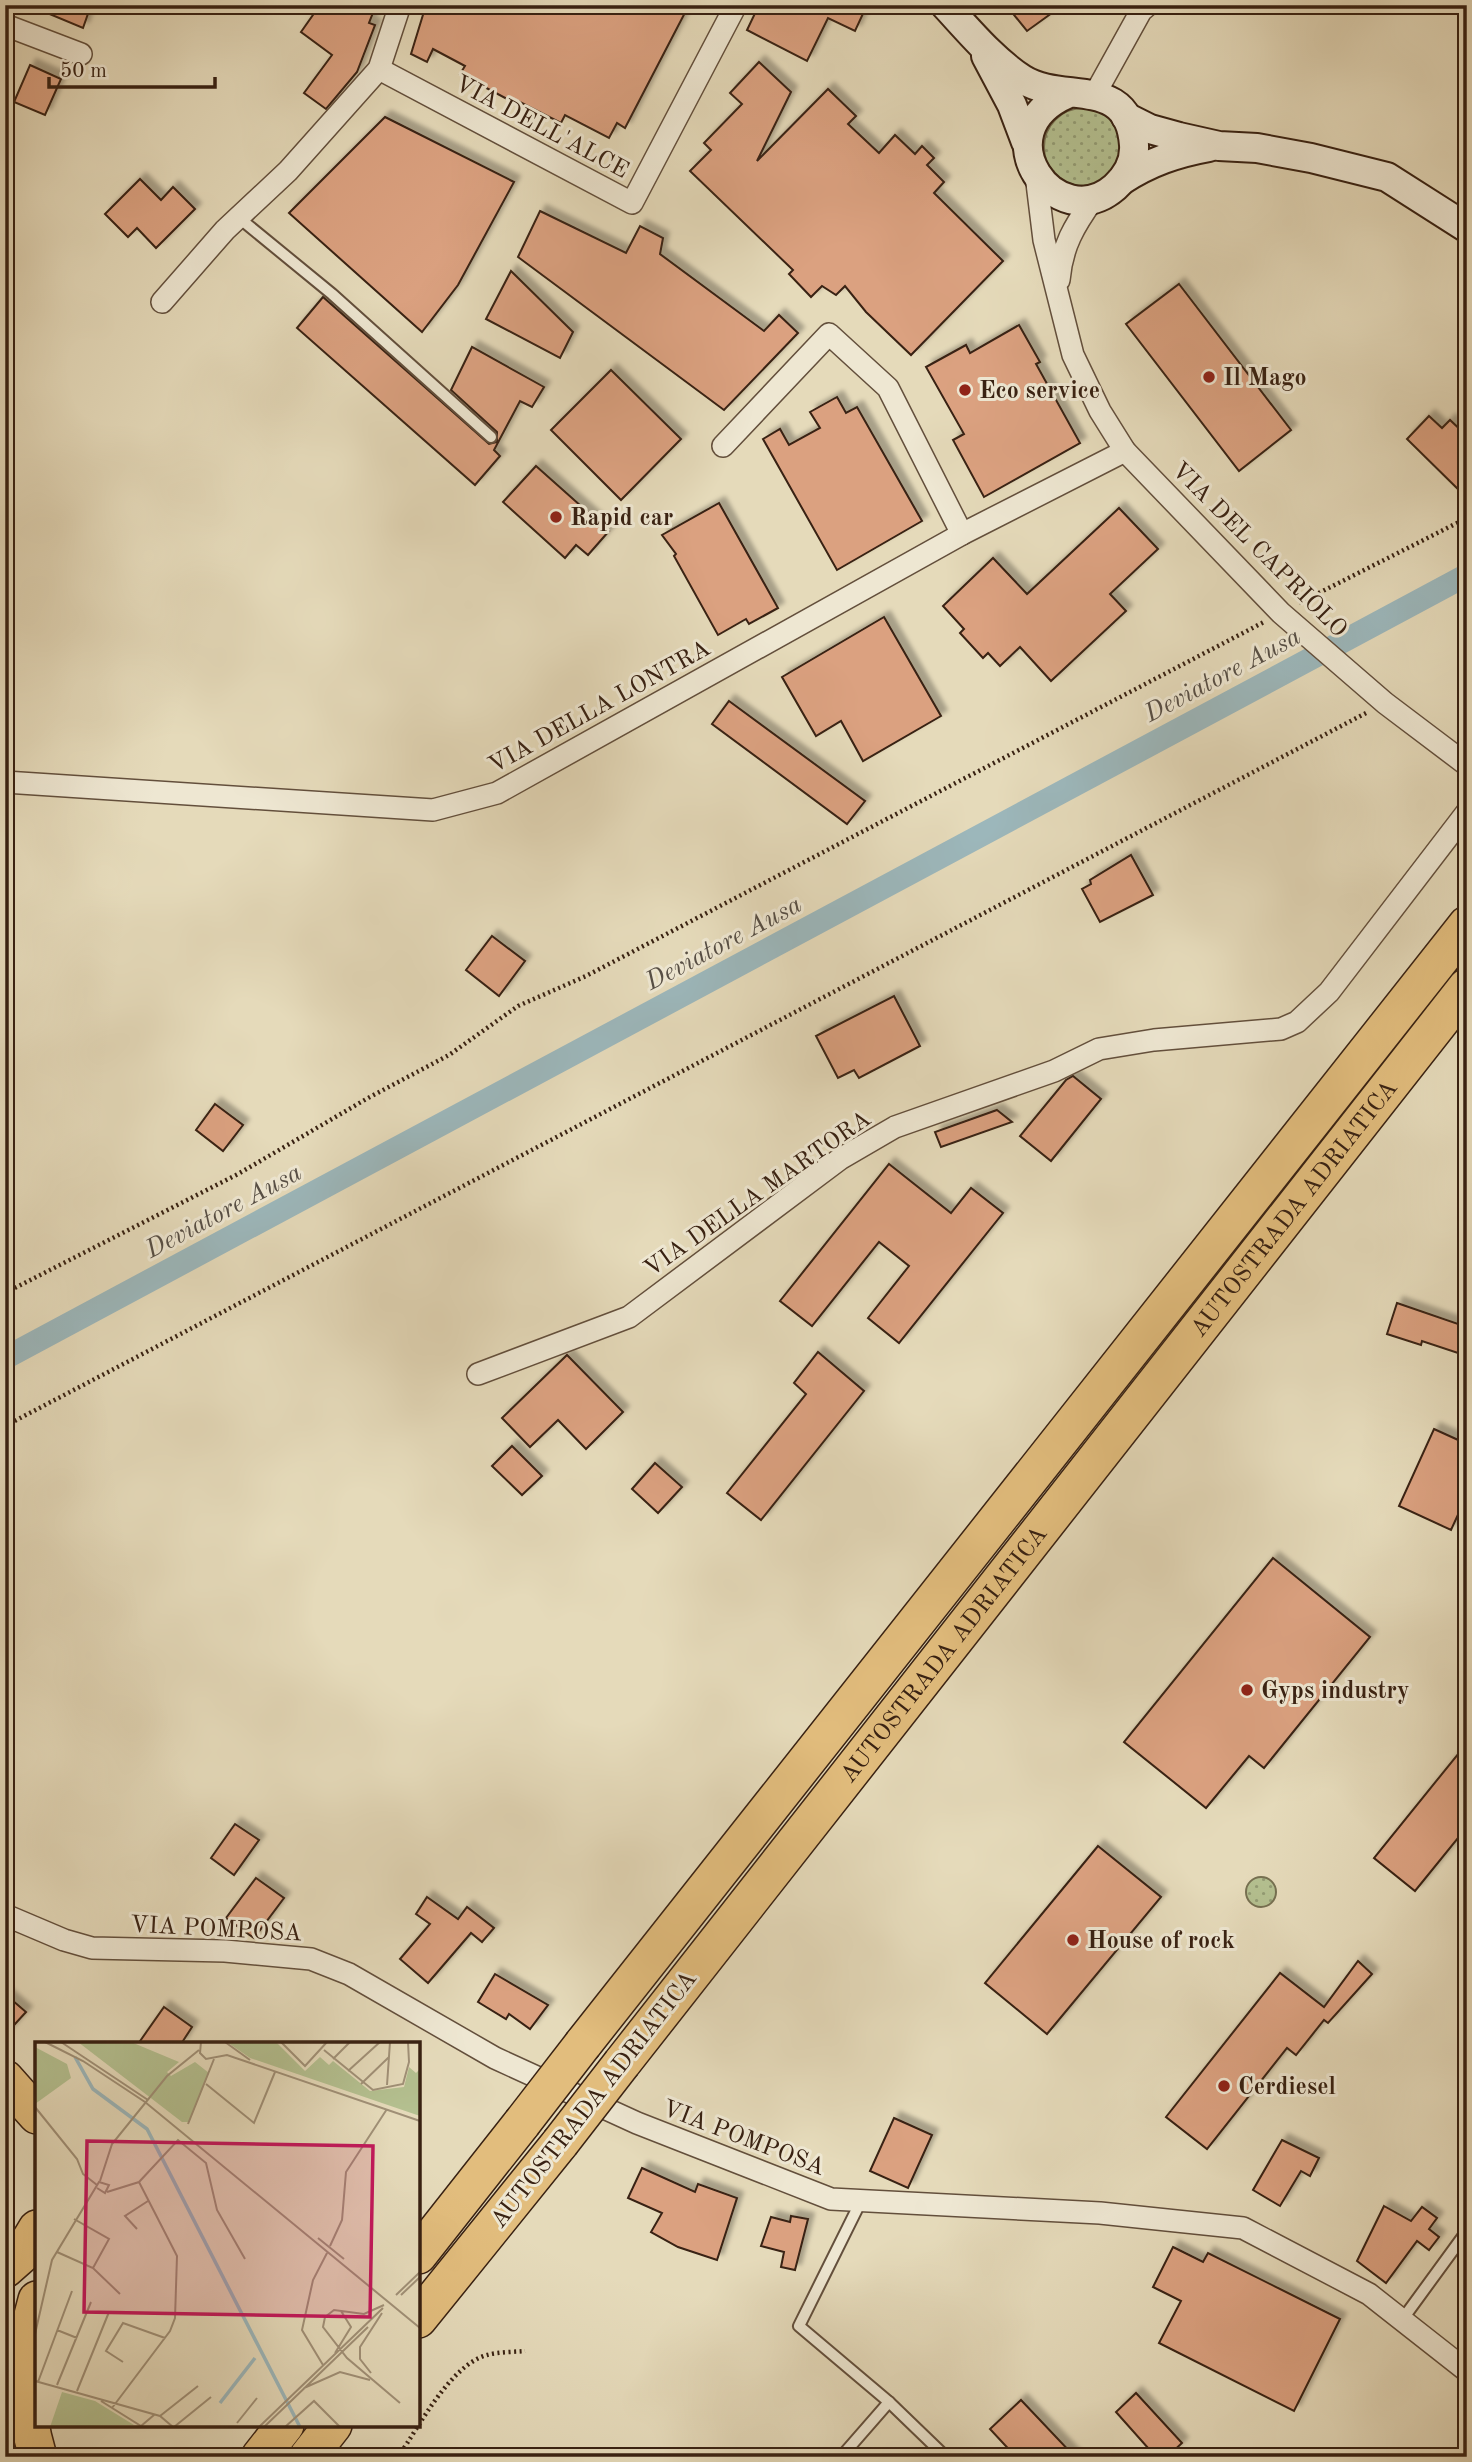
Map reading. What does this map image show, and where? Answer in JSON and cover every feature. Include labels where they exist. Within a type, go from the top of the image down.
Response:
[{"type":"highway","name":"AUTOSTRADA ADRIATICA","points":[[420,2252],[1467,925]]},
{"type":"highway","name":"AUTOSTRADA ADRIATICA","points":[[420,2317],[560,2143],[1467,986]]},
{"type":"highway","points":[[5,2079],[35,2113]]},
{"type":"highway","points":[[5,2269],[22,2254],[35,2232]]},
{"type":"highway","points":[[35,2312],[24,2375],[26,2408],[38,2457]]},
{"type":"highway","points":[[260,2457],[283,2427]]},
{"type":"highway","points":[[308,2457],[331,2427]]},
{"type":"street","points":[[162,302],[238,217],[288,171],[379,69],[400,5]]},
{"type":"street","name":"VIA DELL'ALCE","points":[[379,69],[632,203],[737,5]]},
{"type":"street","points":[[946,5],[978,41],[1023,80],[1115,104],[1126,117],[1133,132],[1135,149],[1131,166],[1122,180]]},
{"type":"street","points":[[1026,142],[1039,112],[1052,100],[1081,94],[1148,5]]},
{"type":"street","points":[[5,25],[81,54]]},
{"type":"street","points":[[978,41],[1012,105],[1036,175],[1047,188],[1061,196],[1094,198],[1146,164],[1176,153],[1219,146]]},
{"type":"street","points":[[1126,117],[1150,129],[1219,146],[1257,148],[1387,177],[1467,228]]},
{"type":"street","name":"VIA DEL CAPRIOLO","points":[[1036,175],[1044,240],[1073,355],[1100,411],[1125,451],[1286,617],[1385,703],[1467,765]]},
{"type":"street","name":"VIA DEL CAPRIOLO","points":[[1058,289],[1062,253],[1069,233],[1094,198]]},
{"type":"street","points":[[723,446],[829,334],[888,388],[962,534]]},
{"type":"street","name":"VIA DELLA LONTRA","points":[[5,782],[433,810],[497,793],[962,534],[1125,451]]},
{"type":"street","name":"VIA DELLA MARTORA","points":[[478,1374],[629,1317],[840,1159],[895,1127],[1054,1071],[1099,1049],[1154,1040],[1281,1029],[1297,1022],[1329,992],[1467,812]]},
{"type":"street","name":"VIA POMPOSA","points":[[5,1915],[64,1940],[92,1948],[225,1951],[311,1959],[349,1974],[495,2059],[638,2123],[831,2199],[1100,2213],[1243,2228],[1369,2294],[1467,2371]]},
{"type":"lane","points":[[238,217],[342,303],[491,437]]},
{"type":"lane","points":[[861,2201],[799,2326],[889,2402],[946,2457]]},
{"type":"lane","points":[[1402,2320],[1467,2231]]},
{"type":"lane","points":[[841,2457],[889,2402]]},
{"type":"path","points":[[5,1293],[238,1174],[368,1098],[449,1055],[518,1006],[586,976],[1286,617],[1467,518]]},
{"type":"path","points":[[5,1426],[1385,703]]},
{"type":"path","points":[[420,2425],[450,2382],[466,2365],[486,2355],[525,2351]]},
{"type":"path","points":[[398,2457],[419,2427]]},
{"type":"green space","points":[[1075,108],[1091,108],[1105,114],[1116,125],[1122,139],[1122,155],[1116,169],[1105,180],[1091,186],[1075,186],[1061,180],[1050,169],[1044,155],[1044,139],[1050,125],[1061,114]]},
{"type":"green space","points":[[1261,1877],[1272,1881],[1276,1892],[1272,1903],[1261,1907],[1250,1903],[1246,1892],[1250,1881]]},
{"type":"building","points":[[28,5],[91,5],[83,28]]},
{"type":"building","points":[[320,5],[376,5],[369,23],[375,25],[357,72],[326,109],[304,93],[332,55],[301,32]]},
{"type":"building","points":[[426,5],[689,5],[625,128],[617,123],[609,138],[565,115],[561,123],[510,97],[509,100],[460,74],[465,66],[433,49],[427,62],[411,54]]},
{"type":"building","points":[[759,5],[867,5],[855,31],[828,18],[807,61],[747,30]]},
{"type":"building","points":[[1006,5],[1063,5],[1027,31]]},
{"type":"building","points":[[759,62],[791,92],[757,161],[828,89],[856,116],[848,124],[879,153],[895,135],[915,154],[922,146],[934,158],[927,165],[944,182],[934,193],[1003,261],[911,355],[866,312],[845,286],[836,295],[822,286],[811,297],[789,274],[793,270],[690,171],[711,150],[704,143],[742,104],[730,93]]},
{"type":"building","points":[[30,65],[61,79],[45,115],[14,102]]},
{"type":"building","points":[[385,117],[514,182],[458,285],[422,332],[289,213]]},
{"type":"building","points":[[140,179],[161,200],[173,187],[195,209],[156,248],[137,228],[128,237],[105,214]]},
{"type":"building","points":[[540,211],[626,253],[640,226],[663,238],[660,254],[764,331],[779,315],[798,333],[724,410],[518,257]]},
{"type":"building","points":[[511,271],[573,332],[560,358],[486,319]]},
{"type":"building","name":"Il Mago","points":[[1179,284],[1291,430],[1239,471],[1126,324]]},
{"type":"building","points":[[323,297],[489,444],[497,442],[497,432],[451,390],[472,347],[544,387],[532,407],[520,401],[494,450],[500,456],[475,485],[297,328]]},
{"type":"building","points":[[1019,325],[1040,362],[1036,364],[1080,443],[984,497],[953,440],[964,434],[926,367],[966,345],[970,353]]},
{"type":"building","points":[[611,370],[681,439],[621,500],[551,430]]},
{"type":"building","points":[[837,397],[846,413],[857,407],[922,521],[837,570],[763,439],[780,429],[789,445],[820,428],[810,412]]},
{"type":"building","points":[[1429,416],[1442,428],[1450,420],[1467,436],[1467,498],[1407,439]]},
{"type":"building","name":"Rapid car","points":[[536,466],[609,531],[588,555],[576,545],[565,558],[503,502]]},
{"type":"building","points":[[719,503],[778,608],[749,624],[746,619],[718,635],[674,556],[676,554],[662,535]]},
{"type":"building","points":[[1119,508],[1158,549],[1110,594],[1126,611],[1051,681],[1020,647],[1000,666],[988,653],[983,658],[960,633],[964,629],[943,606],[993,558],[1027,594]]},
{"type":"building","points":[[884,617],[941,716],[863,761],[841,721],[816,736],[782,677]]},
{"type":"building","points":[[729,701],[865,801],[847,824],[712,724]]},
{"type":"building","points":[[1131,855],[1153,895],[1100,922],[1082,889],[1091,884],[1090,880]]},
{"type":"building","points":[[492,936],[525,961],[499,996],[466,970]]},
{"type":"building","points":[[894,996],[920,1046],[859,1078],[854,1070],[838,1078],[816,1036]]},
{"type":"building","points":[[1073,1076],[1101,1099],[1051,1161],[1020,1136],[1066,1080]]},
{"type":"building","points":[[215,1104],[243,1125],[223,1151],[196,1130]]},
{"type":"building","points":[[997,1110],[1012,1122],[941,1147],[935,1132]]},
{"type":"building","points":[[889,1164],[951,1213],[971,1188],[1003,1213],[899,1343],[868,1318],[909,1266],[879,1242],[812,1326],[780,1301]]},
{"type":"building","points":[[1397,1303],[1467,1327],[1458,1353],[1422,1341],[1421,1345],[1387,1334]]},
{"type":"building","points":[[818,1352],[864,1391],[761,1520],[727,1493],[806,1394],[794,1383]]},
{"type":"building","points":[[567,1355],[623,1412],[586,1449],[558,1420],[530,1447],[502,1418]]},
{"type":"building","points":[[1434,1429],[1467,1444],[1467,1495],[1451,1530],[1399,1506]]},
{"type":"building","points":[[512,1446],[542,1476],[522,1495],[492,1466]]},
{"type":"building","points":[[655,1463],[682,1487],[658,1513],[632,1489]]},
{"type":"building","name":"Gyps industry","points":[[1273,1558],[1370,1637],[1264,1768],[1249,1756],[1206,1808],[1124,1742]]},
{"type":"building","points":[[1467,1743],[1467,1827],[1415,1891],[1374,1858]]},
{"type":"building","points":[[235,1824],[259,1840],[234,1875],[211,1858]]},
{"type":"building","name":"House of rock","points":[[1098,1846],[1161,1897],[1047,2034],[985,1983]]},
{"type":"building","points":[[256,1878],[284,1898],[254,1938],[226,1918]]},
{"type":"building","points":[[427,1897],[458,1919],[467,1907],[494,1928],[482,1942],[471,1933],[428,1983],[400,1959],[430,1924],[416,1914]]},
{"type":"building","name":"Cerdiesel","points":[[1358,1961],[1372,1974],[1328,2023],[1324,2020],[1296,2055],[1287,2048],[1207,2149],[1166,2117],[1280,1973],[1324,2007]]},
{"type":"building","points":[[495,1974],[548,2005],[530,2029],[509,2014],[506,2019],[478,2002]]},
{"type":"building","points":[[5,1994],[26,2012],[5,2035]]},
{"type":"building","points":[[164,2007],[192,2027],[182,2042],[139,2042]]},
{"type":"building","points":[[894,2118],[932,2135],[908,2188],[870,2171]]},
{"type":"building","points":[[1282,2140],[1319,2158],[1310,2176],[1301,2171],[1280,2206],[1253,2190]]},
{"type":"building","points":[[642,2168],[695,2192],[698,2184],[737,2198],[717,2260],[678,2247],[651,2232],[662,2213],[628,2198]]},
{"type":"building","points":[[1384,2206],[1411,2221],[1422,2207],[1437,2218],[1429,2229],[1439,2237],[1429,2250],[1417,2241],[1386,2283],[1357,2261]]},
{"type":"building","points":[[791,2216],[808,2219],[795,2270],[781,2267],[784,2252],[761,2246],[771,2217],[790,2222]]},
{"type":"building","points":[[1173,2247],[1203,2262],[1208,2253],[1340,2319],[1294,2411],[1159,2343],[1181,2301],[1153,2287]]},
{"type":"building","points":[[1136,2393],[1182,2443],[1167,2457],[1156,2457],[1116,2412]]},
{"type":"building","points":[[1021,2400],[1075,2457],[1016,2457],[990,2429]]},
{"type":"waterway","name":"Deviatore Ausa","points":[[5,1358],[1467,575]]},
{"type":"place","name":"Il Mago","points":[[1209,377]]},
{"type":"place","name":"Eco service","points":[[965,390]]},
{"type":"place","name":"Rapid car","points":[[556,517]]},
{"type":"place","name":"Gyps industry","points":[[1247,1690]]},
{"type":"place","name":"House of rock","points":[[1073,1940]]},
{"type":"place","name":"Cerdiesel","points":[[1224,2086]]}]
